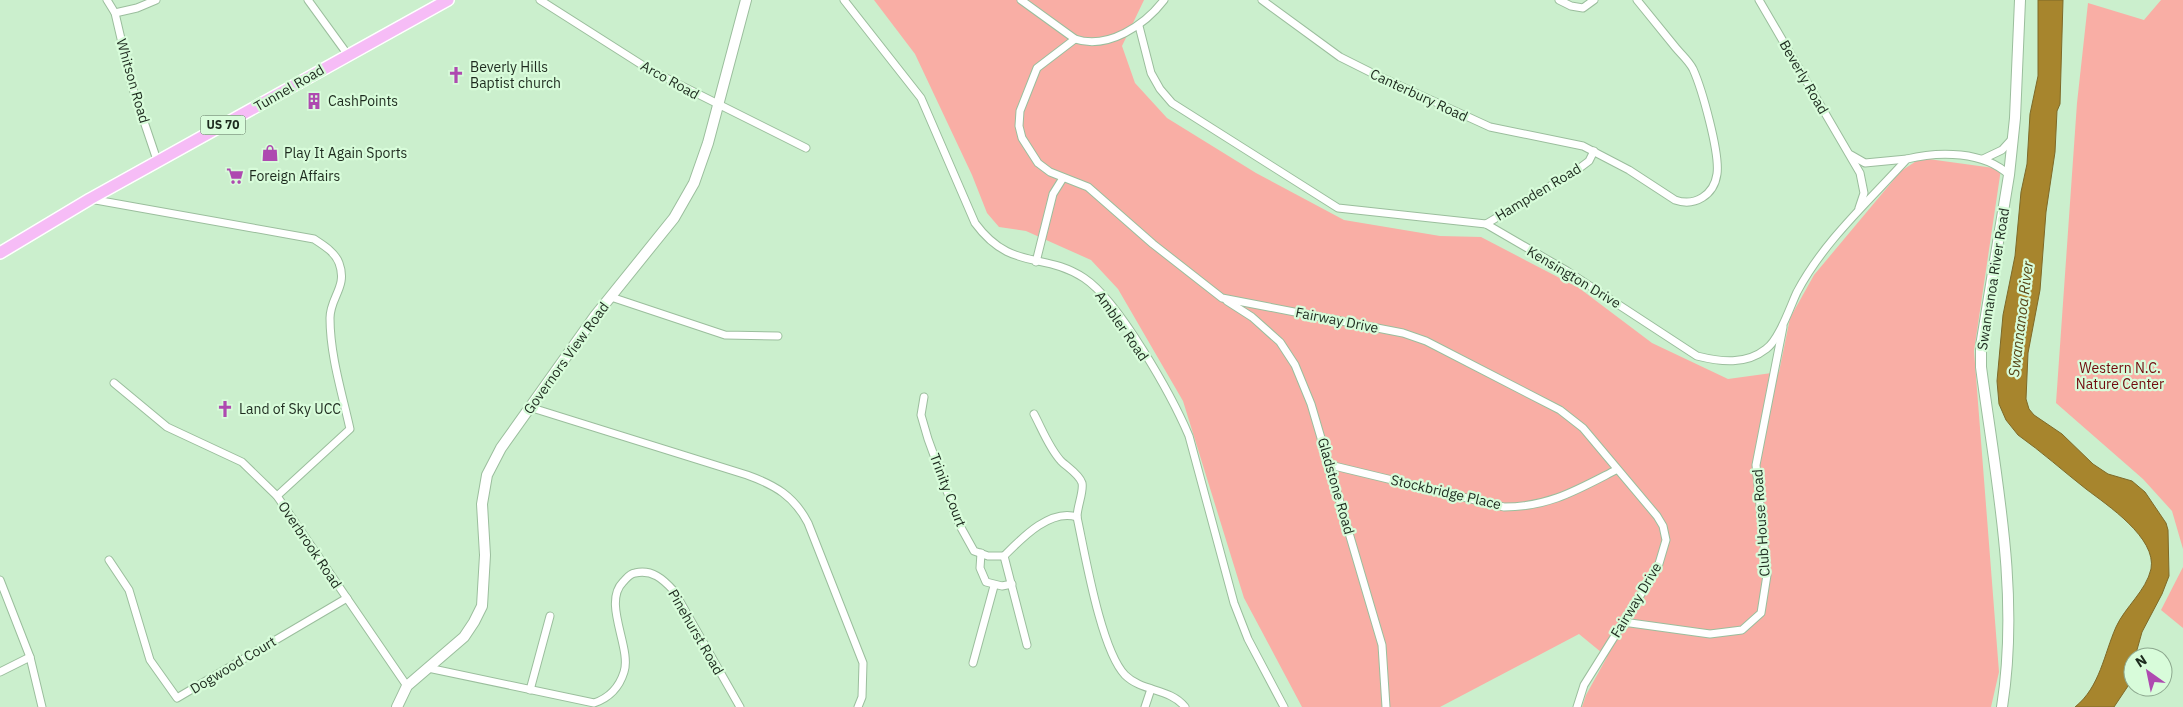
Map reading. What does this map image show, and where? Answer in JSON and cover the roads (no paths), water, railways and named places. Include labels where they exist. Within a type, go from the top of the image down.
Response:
[{"type":"main road","name":"Tunnel Road","points":[[0,253],[90,199],[158,163],[448,0]]},
{"type":"street","name":"Whitson Road","points":[[107,0],[115,14],[132,86],[158,163]]},
{"type":"street","points":[[115,14],[156,0]]},
{"type":"street","points":[[308,0],[348,55]]},
{"type":"street","name":"Arco Road","points":[[540,0],[650,70],[806,148]]},
{"type":"street","name":"Governors View Road","points":[[397,707],[407,686],[464,637],[482,606],[485,555],[482,504],[487,475],[501,448],[529,407],[685,201],[694,183],[746,0]]},
{"type":"street","name":"Ambler Road","points":[[844,0],[920,98],[971,214],[984,234],[1006,253],[1065,269],[1084,278],[1100,291],[1126,325],[1178,410],[1200,472],[1234,603],[1248,639],[1284,707]]},
{"type":"street","points":[[1021,0],[1075,39],[1088,42],[1101,40],[1139,26],[1148,19],[1164,0]]},
{"type":"street","name":"Canterbury Road","points":[[1262,0],[1340,57],[1481,123],[1490,127],[1583,146],[1594,151]]},
{"type":"street","points":[[1559,0],[1571,6],[1584,8],[1594,0]]},
{"type":"street","name":"Hampden Road","points":[[1486,224],[1577,170],[1589,161],[1594,151],[1629,170],[1668,196],[1683,203],[1696,201],[1707,195],[1717,175],[1715,151],[1706,109],[1692,68],[1637,0]]},
{"type":"street","name":"Beverly Road","points":[[1759,0],[1860,173],[1864,193],[1854,218]]},
{"type":"street","name":"Swannanoa River Road","points":[[2002,707],[2008,647],[2005,544],[1999,484],[1981,367],[1982,346],[2009,176],[2020,0]]},
{"type":"street","name":"Kensington Drive","points":[[1139,26],[1150,73],[1172,104],[1338,208],[1486,224],[1568,271],[1697,356],[1714,360],[1745,360],[1754,358],[1769,348],[1812,267],[1831,241],[1907,159]]},
{"type":"street","name":"Fairway Drive","points":[[1075,39],[1037,68],[1020,111],[1022,138],[1029,152],[1038,163],[1063,178],[1077,181],[1088,187],[1153,244],[1222,298],[1377,327],[1426,341],[1560,410],[1583,428],[1616,470],[1657,516],[1663,526],[1666,540],[1658,567],[1584,685],[1577,707]]},
{"type":"street","points":[[1983,159],[2002,150],[2012,138]]},
{"type":"street","points":[[1849,153],[1865,163],[1907,159],[1924,155],[1967,156],[1983,159],[1998,165],[2009,176]]},
{"type":"street","points":[[1036,262],[1053,194],[1063,178]]},
{"type":"street","name":"Overbrook Road","points":[[90,199],[314,239],[327,247],[338,261],[343,280],[330,316],[334,359],[350,429],[277,496],[407,686]]},
{"type":"street","points":[[611,297],[725,334],[778,336]]},
{"type":"street","name":"Gladstone Road","points":[[1222,298],[1252,317],[1288,352],[1312,404],[1382,645],[1386,707]]},
{"type":"street","name":"Club House Road","points":[[1623,622],[1710,634],[1742,630],[1761,613],[1766,575],[1756,465],[1784,320]]},
{"type":"street","points":[[114,383],[167,427],[242,462],[277,496]]},
{"type":"street","name":"Trinity Court","points":[[924,397],[921,415],[928,439],[960,524],[974,551],[981,553]]},
{"type":"street","points":[[529,407],[772,483],[787,494],[801,509],[808,523],[862,664],[862,697],[858,707]]},
{"type":"street","points":[[1034,414],[1060,460],[1082,483],[1077,505],[1077,517],[1093,588],[1113,655],[1125,675],[1134,682],[1172,695],[1185,707]]},
{"type":"street","name":"Stockbridge Place","points":[[1330,465],[1504,507],[1527,507],[1546,503],[1569,495],[1616,470]]},
{"type":"street","points":[[1004,556],[1028,532],[1050,520],[1069,514],[1077,517]]},
{"type":"street","points":[[1004,556],[981,553],[982,576],[986,582],[994,586],[1012,584]]},
{"type":"street","points":[[1004,556],[1019,608],[1021,628],[1027,645]]},
{"type":"street","name":"Dogwood Court","points":[[109,560],[129,590],[150,660],[177,698],[347,598]]},
{"type":"street","name":"Pinehurst Road","points":[[428,668],[594,703],[606,699],[614,692],[625,670],[614,600],[620,585],[631,574],[644,571],[663,579],[674,591],[740,707]]},
{"type":"street","points":[[0,580],[30,657],[42,707]]},
{"type":"street","points":[[973,663],[994,586]]},
{"type":"street","points":[[530,690],[550,616]]},
{"type":"street","points":[[0,672],[30,657]]},
{"type":"street","points":[[1146,707],[1151,689]]},
{"type":"water","name":"Swannanoa River","points":[[2038,0],[2063,0],[2060,104],[2057,111],[2055,152],[2046,212],[2040,290],[2028,353],[2026,399],[2029,409],[2034,415],[2062,434],[2093,464],[2108,474],[2132,481],[2145,492],[2166,523],[2168,530],[2169,576],[2162,594],[2142,632],[2138,647],[2123,647],[2123,694],[2114,707],[2075,707],[2096,680],[2116,627],[2145,585],[2151,569],[2151,557],[2139,534],[2129,523],[2018,435],[2006,420],[1999,404],[1997,381],[2003,315],[2015,256],[2021,192],[2027,164],[2030,114],[2038,76]]},
{"type":"place","name":"Beverly Hills Baptist church","points":[[456,75]]},
{"type":"place","name":"CashPoints","points":[[314,101]]},
{"type":"place","name":"Play It Again Sports","points":[[270,153]]},
{"type":"place","name":"Foreign Affairs","points":[[235,176]]},
{"type":"place","name":"Land of Sky UCC","points":[[225,409]]},
{"type":"park label","name":"Western N.C. Nature Center","points":[[2120,376]]}]
